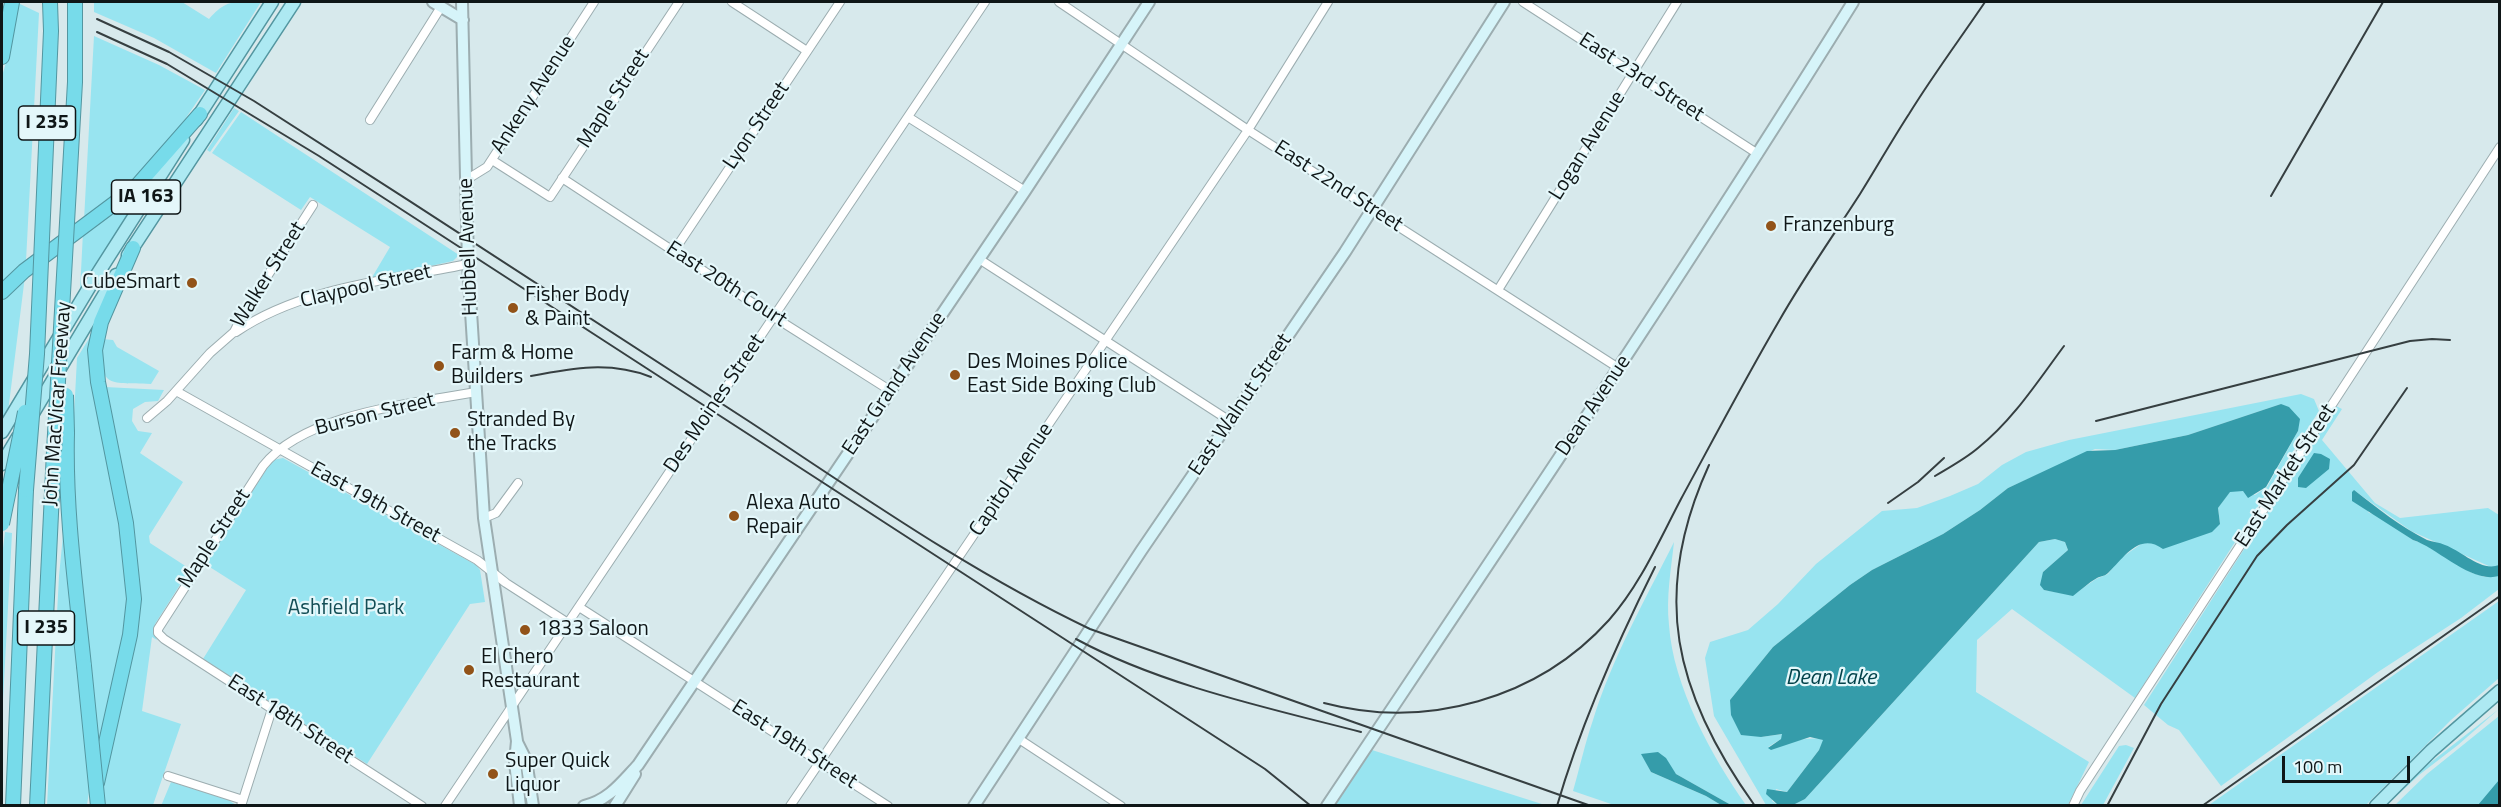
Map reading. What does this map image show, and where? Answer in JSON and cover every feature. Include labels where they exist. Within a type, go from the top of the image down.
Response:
[{"type":"highway","points":[[2,54],[12,2]]},
{"type":"highway","name":"John MacVicar Freeway","points":[[13,806],[26,490],[37,354],[51,31],[50,2]]},
{"type":"highway","name":"John MacVicar Freeway","points":[[37,806],[54,451],[65,294],[75,82],[75,2]]},
{"type":"highway","points":[[75,82],[83,2]]},
{"type":"highway","points":[[2,292],[24,271],[135,188],[200,114]]},
{"type":"highway","points":[[92,806],[130,635],[134,599],[126,523],[98,382],[96,350],[101,322],[133,248]]},
{"type":"highway","points":[[65,294],[66,473],[69,526],[98,806]]},
{"type":"highway","points":[[2,526],[37,354]]},
{"type":"main road","name":"IA 163","points":[[2,432],[93,281],[272,2]]},
{"type":"main road","name":"IA 163","points":[[2,464],[133,248],[294,2]]},
{"type":"main road","points":[[2376,806],[2431,751],[2499,691]]},
{"type":"street","name":"Hubbell Avenue","points":[[462,2],[468,264],[484,518],[517,741],[515,762],[520,806]]},
{"type":"street","name":"Ankeny Avenue","points":[[466,180],[487,167],[594,2]]},
{"type":"street","name":"Maple Street","points":[[492,160],[550,197],[679,2]]},
{"type":"street","points":[[732,2],[807,51]]},
{"type":"street","name":"Lyon Street","points":[[674,251],[840,2]]},
{"type":"street","name":"Des Moines Street","points":[[445,806],[985,2]]},
{"type":"street","name":"East 22nd Street","points":[[1059,2],[1248,130],[1620,369]]},
{"type":"street","name":"East Grand Avenue","points":[[584,806],[600,801],[609,795],[638,765],[1025,191],[1149,2]]},
{"type":"street","name":"Capitol Avenue","points":[[790,806],[1248,130],[1328,2]]},
{"type":"street","name":"East Walnut Street","points":[[974,806],[1141,551],[1373,210],[1504,2]]},
{"type":"street","name":"East 23rd Street","points":[[1523,2],[1758,154]]},
{"type":"street","name":"Logan Avenue","points":[[1498,290],[1677,2]]},
{"type":"street","name":"Dean Avenue","points":[[1327,806],[1620,369],[1853,2]]},
{"type":"street","points":[[370,120],[437,4],[463,20]]},
{"type":"street","points":[[908,117],[1025,191]]},
{"type":"street","name":"East Market Street","points":[[2073,806],[2080,791],[2499,147]]},
{"type":"street","name":"East 20th Court","points":[[562,178],[891,391]]},
{"type":"street","name":"Walker Street","points":[[147,418],[176,391],[210,353],[234,332],[243,314],[313,205]]},
{"type":"street","points":[[979,259],[1230,421]]},
{"type":"street","name":"Claypool Street","points":[[234,332],[270,312],[313,296],[468,264]]},
{"type":"street","name":"East 19th Street","points":[[176,391],[490,570],[506,584],[568,623]]},
{"type":"street","name":"Burson Street","points":[[278,449],[304,433],[343,419],[476,392]]},
{"type":"street","name":"Maple Street","points":[[158,633],[160,625],[256,476],[278,449]]},
{"type":"street","points":[[484,518],[496,513],[518,483]]},
{"type":"street","name":"East 19th Street","points":[[579,607],[888,806]]},
{"type":"street","name":"East 18th Street","points":[[158,633],[422,806]]},
{"type":"street","points":[[168,776],[242,803],[273,709]]},
{"type":"street","points":[[1019,739],[1108,802],[1121,806]]},
{"type":"street","name":"Hubbell Avenue","points":[[517,741],[526,760],[533,806]]},
{"type":"street","name":"East Grand Avenue","points":[[615,806],[630,785],[638,765]]},
{"type":"street","points":[[405,806],[408,796]]},
{"type":"green space","points":[[94,2],[182,2],[209,19],[220,8],[231,3],[261,2],[216,73],[154,38],[94,12]]},
{"type":"green space","points":[[18,3],[39,13],[26,261],[2,283],[2,76]]},
{"type":"green space","points":[[94,36],[159,65],[205,90],[170,141],[130,186],[84,220]]},
{"type":"green space","points":[[234,108],[239,111],[210,152],[207,150]]},
{"type":"green space","points":[[241,112],[459,255],[453,261],[371,279],[390,247],[310,197],[301,210],[212,153]]},
{"type":"green space","points":[[142,187],[145,189],[80,291],[83,232]]},
{"type":"green space","points":[[25,276],[8,412],[2,422],[2,299]]},
{"type":"green space","points":[[90,337],[126,563],[127,603],[122,643],[97,751],[74,507],[72,454],[77,358]]},
{"type":"green space","points":[[102,339],[113,340],[117,347],[159,371],[151,384],[109,380],[103,367]]},
{"type":"green space","points":[[105,387],[164,390],[158,401],[145,402],[133,409],[132,421],[138,431],[152,433],[140,453],[183,482],[149,536],[150,543],[190,569],[155,624],[154,633],[157,640],[152,637],[142,711],[181,724],[153,805],[103,805],[101,787],[134,641]]},
{"type":"green space","points":[[2301,394],[2314,399],[2319,411],[2135,698],[2012,609],[1977,640],[1976,692],[2089,762],[2068,805],[1793,805],[1805,799],[2039,542],[2055,539],[2065,542],[2068,550],[2043,572],[2044,590],[2073,595],[2096,579],[2108,574],[2118,560],[2144,542],[2154,543],[2220,524],[2218,508],[2230,491],[2243,491],[2255,495],[2267,487],[2298,431],[2281,404],[2188,435],[2115,450],[2095,449],[2008,488],[1943,534],[1872,570],[1850,585],[1773,647],[1730,700],[1761,737],[1783,734],[1781,739],[1768,747],[1803,739],[1824,740],[1787,792],[1776,789],[1772,801],[1778,805],[1766,805],[1714,716],[1705,658],[1710,642],[1748,630],[1778,604],[1816,564],[1882,511],[1917,508],[1950,496],[1978,484],[2002,465],[2026,452],[2069,440]]},
{"type":"green space","points":[[2336,406],[2342,409],[2322,440],[2375,503],[2400,518],[2488,508],[2499,515],[2499,565],[2493,568],[2411,531],[2355,491],[2369,513],[2376,514],[2413,540],[2424,544],[2470,572],[2485,577],[2499,576],[2499,589],[2461,618],[2378,672],[2221,786],[2179,730],[2168,725],[2144,705]]},
{"type":"green space","name":"Ashfield Park","points":[[283,458],[476,565],[480,570],[485,602],[470,604],[367,764],[203,659],[246,590],[205,564],[273,460]]},
{"type":"green space","points":[[64,525],[90,786],[87,805],[47,806],[59,576]]},
{"type":"green space","points":[[5,532],[12,533],[2,719],[2,556]]},
{"type":"green space","points":[[1674,542],[1668,615],[1678,672],[1696,720],[1720,765],[1746,805],[1731,805],[1676,774],[1661,760],[1647,754],[1642,754],[1651,772],[1721,805],[1614,805],[1573,791],[1590,729],[1610,674]]},
{"type":"green space","points":[[2499,601],[2499,678],[2451,720],[2366,805],[2209,805]]},
{"type":"green space","points":[[2499,709],[2419,775],[2387,805],[2384,806],[2417,773]]},
{"type":"green space","points":[[2499,716],[2499,805],[2394,806],[2427,774]]},
{"type":"green space","points":[[2126,745],[2134,748],[2103,805],[2081,805],[2119,746]]},
{"type":"green space","points":[[1372,750],[1545,805],[1335,805]]},
{"type":"green space","points":[[171,782],[227,799],[236,805],[161,806]]},
{"type":"water","name":"Dean Lake","points":[[2281,404],[2289,407],[2300,419],[2298,431],[2266,487],[2248,498],[2243,491],[2230,492],[2218,508],[2220,524],[2212,532],[2163,549],[2155,544],[2147,543],[2133,548],[2108,573],[2094,580],[2073,596],[2044,590],[2040,585],[2043,572],[2068,550],[2065,542],[2055,539],[2039,542],[1805,799],[1793,805],[1778,805],[1766,794],[1767,789],[1787,792],[1819,750],[1823,740],[1810,737],[1771,750],[1768,748],[1781,739],[1782,734],[1761,737],[1741,735],[1731,715],[1730,700],[1773,647],[1850,585],[1872,570],[1943,534],[2008,488],[2087,451],[2115,450],[2188,435]]},
{"type":"water","points":[[2314,453],[2330,459],[2329,469],[2306,488],[2298,487],[2298,478]]},
{"type":"water","points":[[2354,490],[2417,535],[2451,548],[2485,566],[2499,565],[2499,576],[2477,575],[2413,540],[2352,501]]},
{"type":"water","points":[[1658,752],[1666,758],[1676,774],[1731,805],[1721,805],[1651,772],[1641,754]]},
{"type":"water","points":[[2499,780],[2499,805],[2478,805]]},
{"type":"railway","points":[[1324,703],[1363,710],[1402,713],[1440,709],[1478,701],[1515,688],[1549,670],[1581,647],[1609,620],[1630,592],[1648,562],[1729,410],[1808,273],[1918,100],[1985,2]]},
{"type":"railway","points":[[2271,196],[2383,2]]},
{"type":"railway","points":[[97,19],[169,52],[254,101],[917,532],[1045,607],[1090,629],[1591,806]]},
{"type":"railway","points":[[97,32],[167,64],[319,156],[1265,769],[1311,806]]},
{"type":"railway","points":[[2096,421],[2410,341],[2450,340]]},
{"type":"railway","points":[[1935,476],[1973,452],[2003,425],[2064,346]]},
{"type":"railway","points":[[531,376],[591,367],[621,369],[651,377]]},
{"type":"railway","points":[[2107,806],[2161,704],[2257,556],[2287,525],[2354,465],[2407,388]]},
{"type":"railway","points":[[1888,503],[1918,482],[1944,458]]},
{"type":"railway","points":[[1709,465],[1691,512],[1680,557],[1676,600],[1679,642],[1689,682],[1705,723],[1727,764],[1755,806]]},
{"type":"railway","points":[[1557,806],[1577,744],[1601,684],[1655,567]]},
{"type":"railway","points":[[2202,806],[2500,596]]},
{"type":"railway","points":[[1076,639],[1143,670],[1179,682],[1252,704],[1361,732]]},
{"type":"place","name":"Franzenburg","points":[[1771,226]]},
{"type":"place","name":"CubeSmart","points":[[192,283]]},
{"type":"place","name":"Fisher Body & Paint","points":[[513,308]]},
{"type":"place","name":"Farm & Home Builders","points":[[439,366]]},
{"type":"place","name":"Des Moines Police East Side Boxing Club","points":[[955,375]]},
{"type":"place","name":"Stranded By the Tracks","points":[[455,433]]},
{"type":"place","name":"Alexa Auto Repair","points":[[734,516]]},
{"type":"place","name":"1833 Saloon","points":[[525,630]]},
{"type":"place","name":"El Chero Restaurant","points":[[469,670]]},
{"type":"place","name":"Super Quick Liquor","points":[[493,774]]}]
